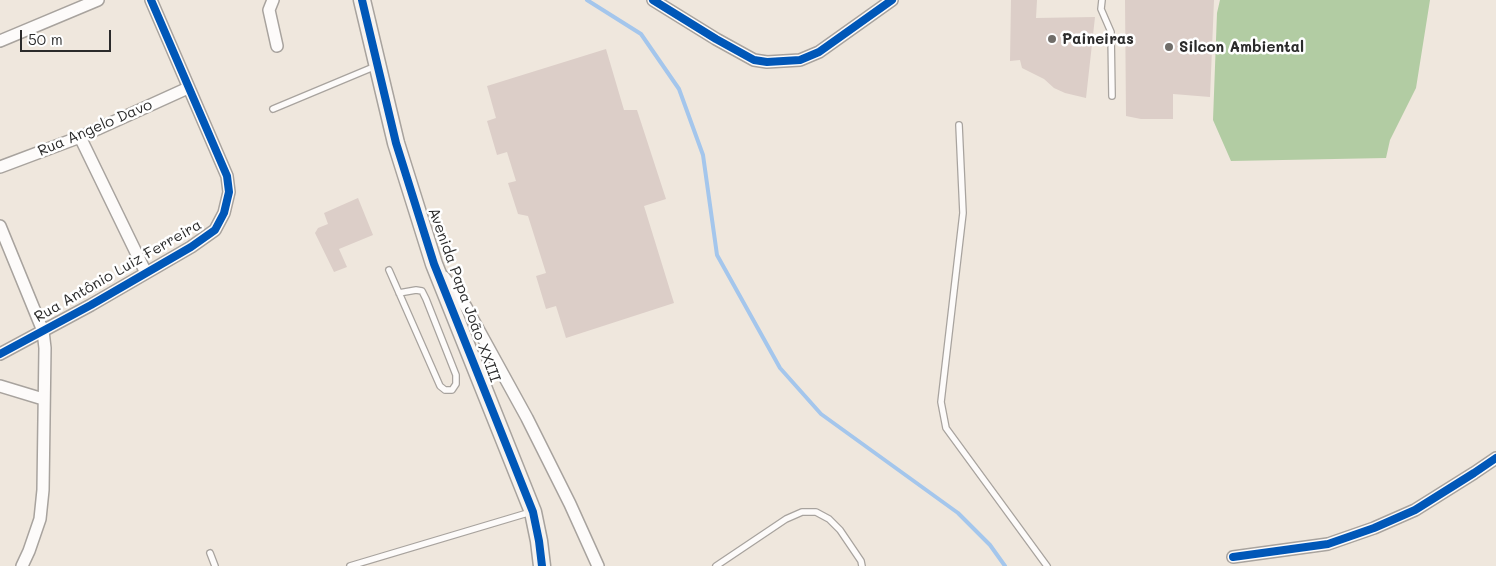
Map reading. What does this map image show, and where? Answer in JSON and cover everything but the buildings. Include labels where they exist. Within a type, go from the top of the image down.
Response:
[{"type":"street","points":[[0,41],[98,0]]},
{"type":"street","name":"Rua Antônio Luiz Ferreira","points":[[0,354],[92,305],[191,247],[215,230],[224,213],[229,192],[226,176],[151,0]]},
{"type":"street","points":[[273,0],[269,10],[277,46]]},
{"type":"street","name":"Avenida Papa João XXIII","points":[[362,0],[396,142],[434,264],[533,512],[542,566]]},
{"type":"street","points":[[653,0],[754,60],[767,62],[800,60],[820,52],[892,0]]},
{"type":"street","name":"Rua Angelo Davo","points":[[0,167],[80,137],[188,88]]},
{"type":"street","points":[[80,137],[146,273]]},
{"type":"street","points":[[1,231],[43,331],[43,490],[40,520],[22,566]]},
{"type":"street","points":[[434,264],[466,307],[496,359],[570,504],[598,566]]},
{"type":"street","points":[[0,386],[43,399]]},
{"type":"street","points":[[1233,557],[1328,544],[1374,528],[1415,510],[1496,458]]},
{"type":"lane","points":[[1102,0],[1101,9],[1111,32],[1112,96]]},
{"type":"lane","points":[[273,110],[378,66]]},
{"type":"lane","points":[[958,125],[963,213],[941,402],[946,428],[1047,566]]},
{"type":"lane","points":[[389,270],[399,293],[440,386],[444,390],[452,390],[456,384],[456,375],[422,291],[416,290],[399,293]]},
{"type":"lane","points":[[350,566],[533,512]]},
{"type":"lane","points":[[716,566],[786,519],[802,512],[816,512],[829,519],[840,530],[861,561],[862,566]]},
{"type":"lane","points":[[210,553],[215,566]]},
{"type":"green space","points":[[1220,0],[1430,0],[1416,88],[1390,140],[1386,158],[1231,161],[1213,120],[1217,13]]},
{"type":"waterway","points":[[587,0],[641,34],[679,89],[703,155],[717,255],[780,368],[821,414],[958,513],[990,545],[1005,566]]},
{"type":"cycle path","points":[[0,354],[91,305],[191,247],[215,230],[224,213],[229,192],[227,176],[151,0]]},
{"type":"cycle path","points":[[362,0],[396,143],[434,264],[533,512],[542,566]]},
{"type":"cycle path","points":[[653,0],[754,60],[767,62],[800,60],[819,52],[892,0]]},
{"type":"cycle path","points":[[1233,557],[1328,544],[1374,528],[1415,510],[1496,458]]},
{"type":"place","name":"Paineiras","points":[[1052,39]]},
{"type":"place","name":"Silcon Ambiental","points":[[1169,47]]}]
